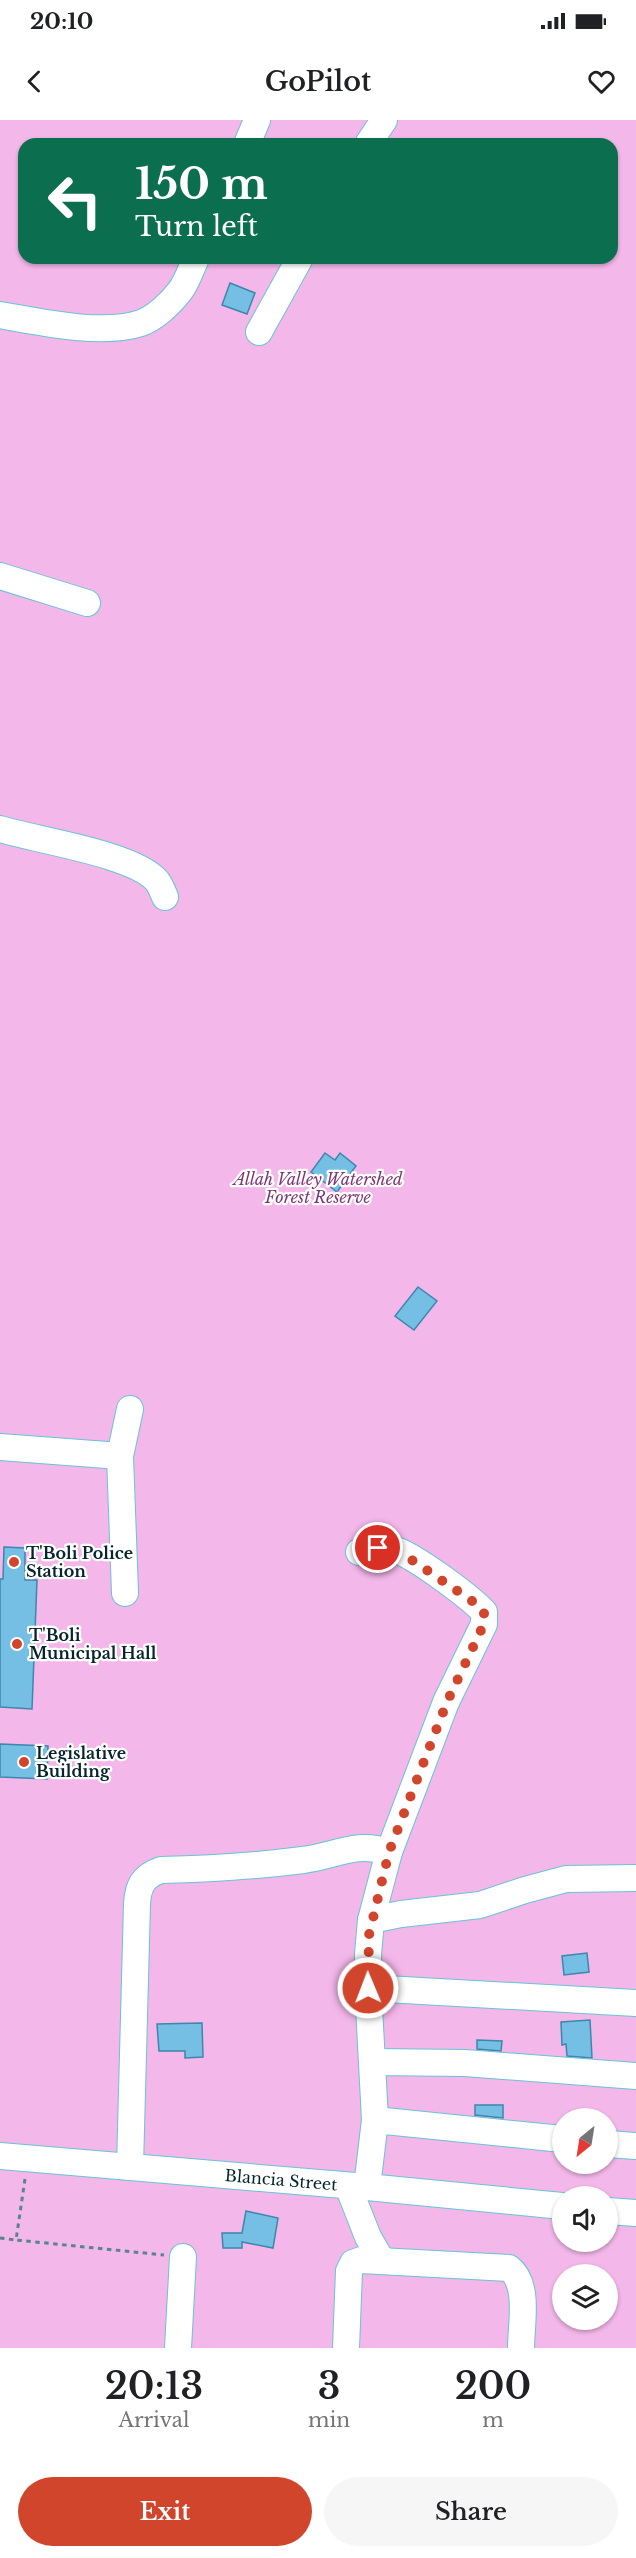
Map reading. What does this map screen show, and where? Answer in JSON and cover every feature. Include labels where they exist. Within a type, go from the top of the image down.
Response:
[{"type":"street","points":[[250,138],[257,120]]},
{"type":"street","points":[[372,138],[384,120]]},
{"type":"street","points":[[0,315],[67,326],[121,327],[143,322],[162,310],[181,290],[193,264]]},
{"type":"street","points":[[259,332],[297,264]]},
{"type":"street","points":[[0,576],[87,603]]},
{"type":"street","points":[[0,829],[124,862],[142,869],[156,880],[165,897]]},
{"type":"street","points":[[125,1593],[120,1456],[130,1409]]},
{"type":"street","points":[[0,1447],[120,1456]]},
{"type":"street","points":[[359,1552],[378,1548],[396,1550],[424,1567],[484,1612],[484,1624],[447,1702],[389,1852],[371,1920],[368,1988],[375,2120],[358,2186],[364,2228],[382,2261]]},
{"type":"street","points":[[130,2167],[137,1904],[142,1882],[148,1874],[161,1870],[223,1869],[311,1859],[360,1847],[389,1852]]},
{"type":"street","points":[[371,1920],[401,1914],[480,1905],[566,1879],[636,1878]]},
{"type":"street","points":[[368,1988],[636,2003]]},
{"type":"street","points":[[372,2062],[465,2063],[636,2076]]},
{"type":"street","points":[[375,2120],[552,2138]]},
{"type":"street","points":[[618,2145],[636,2146]]},
{"type":"street","name":"Blancia Street","points":[[0,2156],[552,2205]]},
{"type":"street","points":[[618,2212],[636,2213]]},
{"type":"street","points":[[178,2348],[183,2257]]},
{"type":"street","points":[[346,2348],[349,2271],[353,2263],[361,2260],[509,2268],[519,2278],[522,2294],[521,2348]]},
{"type":"path","points":[[16,2240],[28,2158]]},
{"type":"path","points":[[0,2238],[183,2257]]},
{"type":"green space","name":"Allah Valley Watershed Forest Reserve","points":[[0,120],[636,120],[636,2348],[0,2348]]},
{"type":"building","points":[[230,283],[255,293],[247,314],[222,305]]},
{"type":"building","points":[[325,1153],[335,1160],[340,1153],[356,1166],[337,1192],[311,1172]]},
{"type":"building","points":[[418,1287],[437,1301],[414,1330],[395,1316]]},
{"type":"building","name":"T'Boli Municipal Hall","points":[[4,1547],[25,1548],[25,1580],[37,1580],[32,1709],[0,1707],[0,1579],[3,1579]]},
{"type":"building","name":"Legislative Building","points":[[0,1744],[48,1746],[47,1779],[0,1777]]},
{"type":"building","points":[[587,1953],[589,1972],[564,1975],[562,1956]]},
{"type":"building","points":[[590,2020],[592,2058],[567,2056],[566,2044],[562,2045],[561,2022]]},
{"type":"building","points":[[202,2023],[203,2057],[185,2058],[185,2051],[159,2051],[157,2024]]},
{"type":"building","points":[[477,2040],[502,2041],[501,2051],[477,2049]]},
{"type":"building","points":[[475,2105],[503,2105],[503,2118],[475,2115]]},
{"type":"building","points":[[246,2211],[278,2218],[273,2248],[242,2242],[242,2248],[223,2248],[222,2233],[242,2233]]},
{"type":"place","name":"T'Boli Police Station","points":[[14,1562]]},
{"type":"place","name":"T'Boli Municipal Hall","points":[[17,1644]]},
{"type":"place","name":"Legislative Building","points":[[24,1762]]},
{"type":"route","points":[[368,1988],[371,1920],[389,1852],[447,1702],[484,1624],[484,1612],[478,1605],[396,1550],[378,1548]]}]
